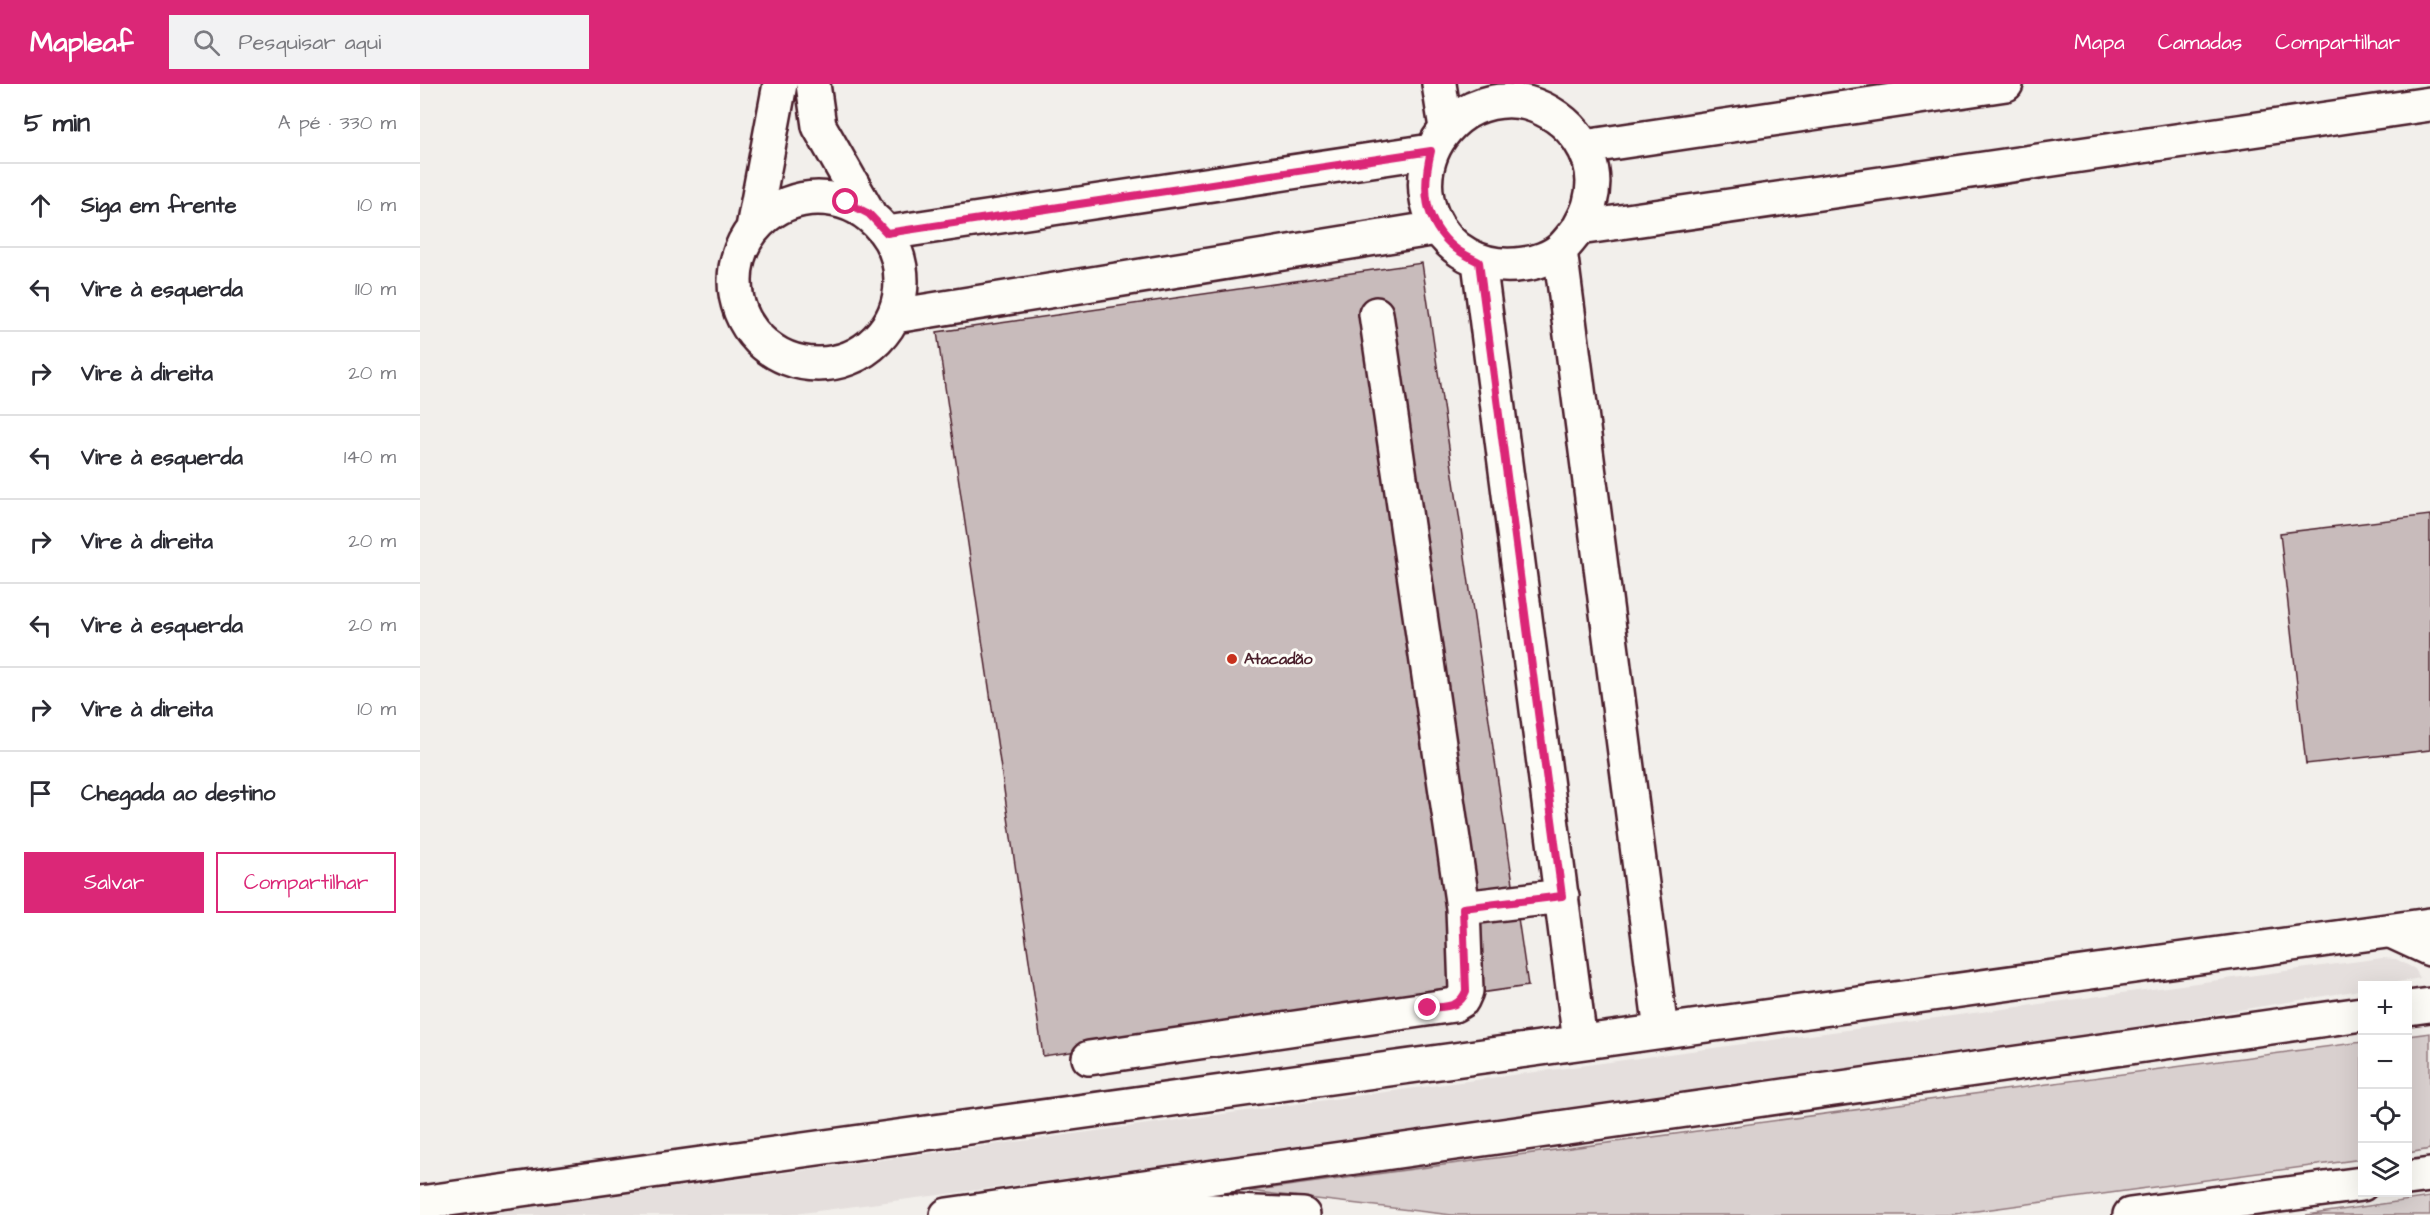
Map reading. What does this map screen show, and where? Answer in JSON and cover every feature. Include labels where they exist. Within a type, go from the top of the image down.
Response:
[{"type":"main road","points":[[753,228],[780,84]]},
{"type":"main road","points":[[813,84],[819,126],[878,223],[897,252],[902,273],[901,295],[895,316],[880,337],[860,353],[836,362],[810,364],[786,358],[763,344],[747,324],[737,301],[734,276],[740,250],[753,228],[772,211],[796,201],[821,197],[846,202],[878,223],[1439,140],[1466,111],[1491,102],[1542,96],[1568,124],[1584,147],[1592,174],[1590,202],[1570,239],[1661,1031]]},
{"type":"main road","points":[[1439,84],[1439,140],[1425,176],[1427,203],[1437,228],[1455,249],[1479,262],[1507,267],[1535,263],[1570,239],[2430,104]]},
{"type":"main road","points":[[1584,147],[2006,84]]},
{"type":"main road","points":[[895,316],[1437,228]]},
{"type":"main road","points":[[1479,262],[1580,1042]]},
{"type":"main road","points":[[1089,1058],[1454,1005],[1462,1000],[1466,991],[1463,908],[1376,314]]},
{"type":"main road","points":[[1463,908],[1562,896]]},
{"type":"main road","points":[[420,1203],[2430,926]]},
{"type":"main road","points":[[2391,931],[2430,949]]},
{"type":"main road","points":[[2412,1007],[2430,1005]]},
{"type":"main road","points":[[947,1215],[2358,1015]]},
{"type":"main road","points":[[2412,1177],[2430,1175]]},
{"type":"main road","points":[[2130,1215],[2358,1185]]},
{"type":"main road","points":[[1040,1203],[1303,1215]]},
{"type":"shaded area","points":[[2382,958],[2396,959],[2415,969],[2420,978],[2403,981],[2358,981],[2358,990],[2354,991],[2149,1025],[1092,1175],[787,1215],[472,1215]]},
{"type":"shaded area","points":[[2430,1033],[2430,1149],[2412,1152],[2412,1089],[2412,1035]]},
{"type":"shaded area","points":[[2358,1043],[2358,1160],[1947,1215],[1452,1215],[1249,1191]]},
{"type":"shaded area","points":[[2430,1197],[2430,1215],[2306,1215]]},
{"type":"building","name":"Atacadão","points":[[1422,263],[1528,986],[1043,1056],[937,332]]},
{"type":"building","points":[[2430,515],[2430,750],[2306,764],[2280,533]]},
{"type":"place","name":"Atacadão","points":[[1232,659]]},
{"type":"route","points":[[846,202],[869,214],[887,233],[1431,151],[1425,176],[1427,203],[1437,228],[1455,249],[1479,262],[1562,896],[1463,908],[1466,991],[1462,1000],[1454,1005],[1428,1008]]}]
